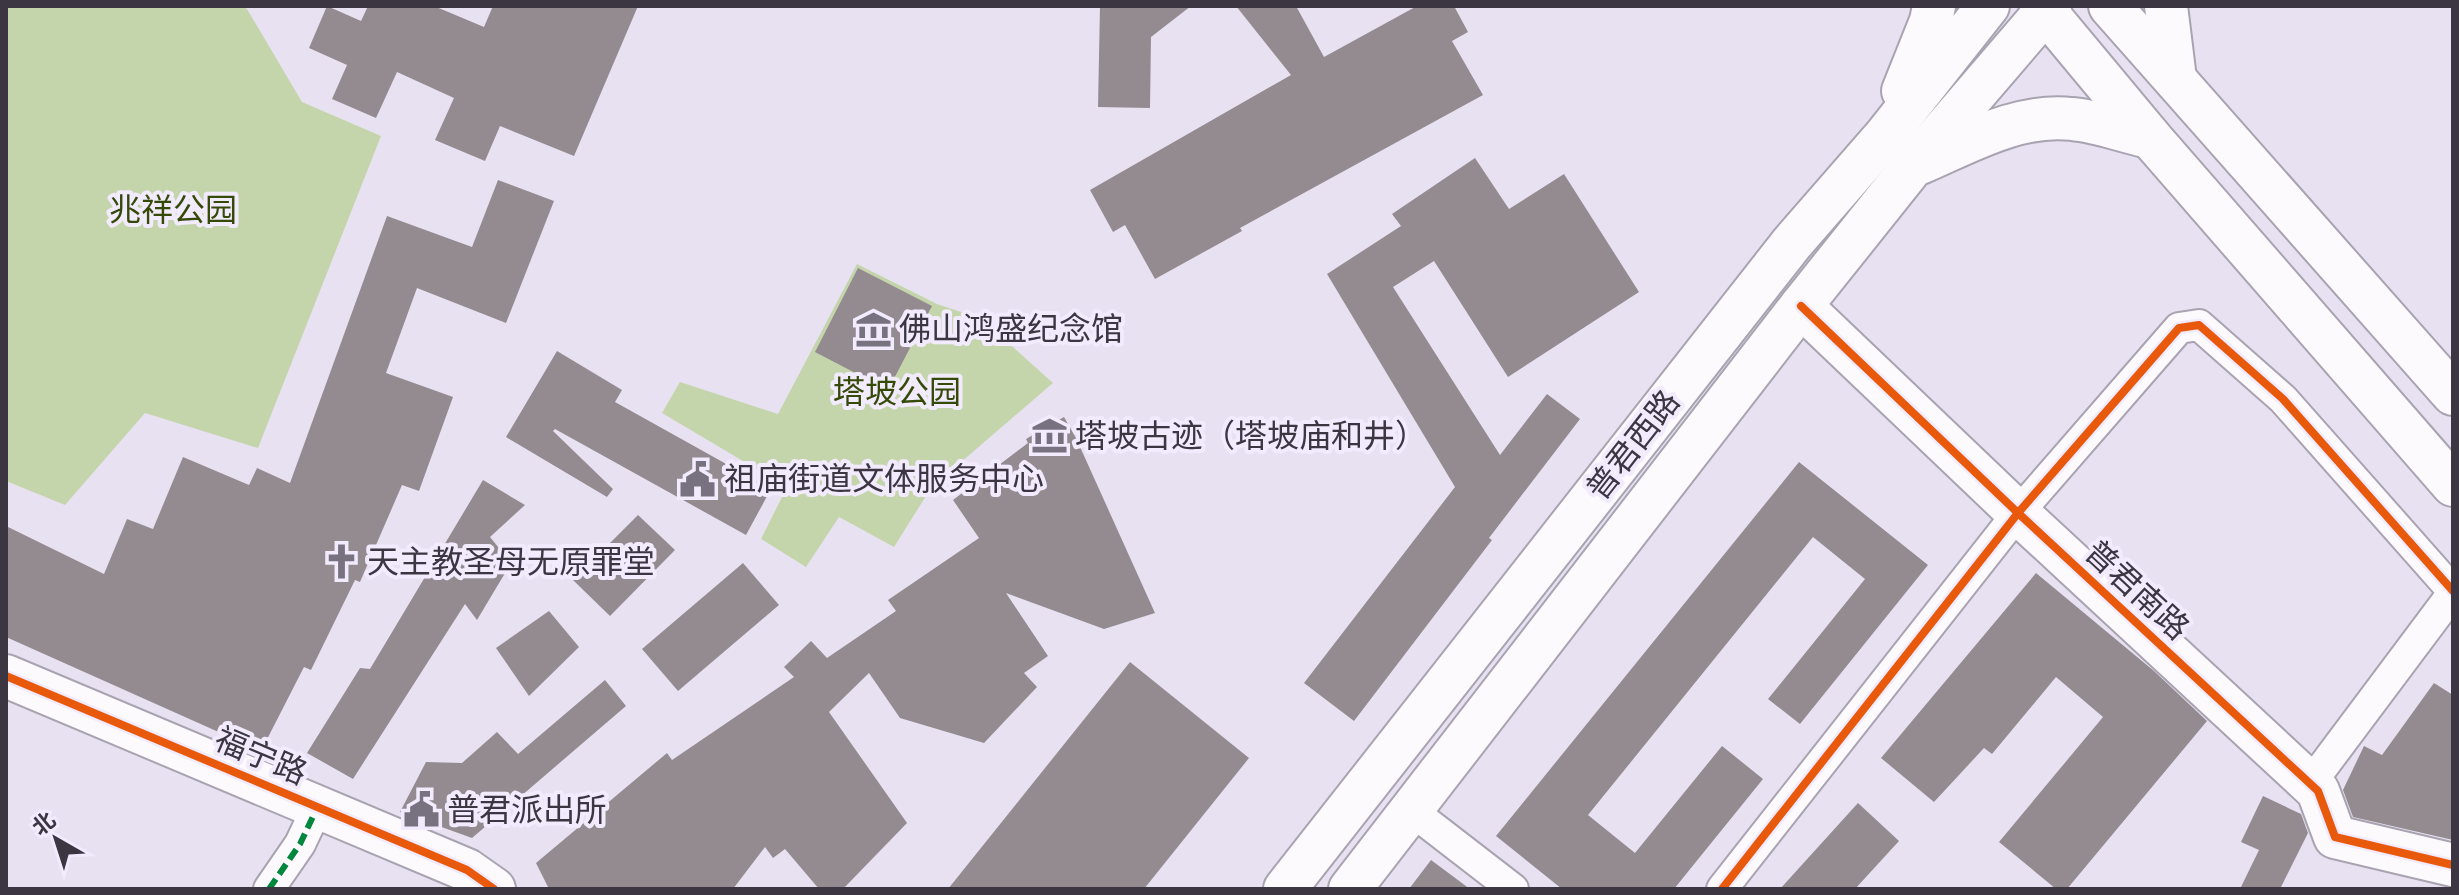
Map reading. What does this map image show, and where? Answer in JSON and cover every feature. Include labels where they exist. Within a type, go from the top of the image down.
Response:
[{"type":"main road","points":[[1886,135],[1931,21],[1934,6]]},
{"type":"main road","name":"普君西路","points":[[1285,889],[1792,243],[1886,135],[1988,6]]},
{"type":"main road","points":[[2110,6],[2453,394]]},
{"type":"main road","points":[[2166,6],[2175,79]]},
{"type":"main road","points":[[2045,8],[2150,137],[2453,485]]},
{"type":"main road","name":"普君西路","points":[[1350,889],[1801,306],[2045,8]]},
{"type":"main road","points":[[1912,167],[2012,124],[2038,118],[2073,119],[2150,137]]},
{"type":"main road","name":"普君南路","points":[[1801,306],[2018,513],[2318,791],[2335,837],[2453,865]]},
{"type":"main road","name":"福宁路","points":[[6,676],[467,870],[494,889]]},
{"type":"street","points":[[1722,889],[2018,513],[2179,328],[2199,325],[2283,399],[2453,592],[2310,784]]},
{"type":"street","points":[[269,889],[300,844],[318,806]]},
{"type":"street","points":[[1412,811],[1513,889]]},
{"type":"green space","name":"兆祥公园","points":[[6,6],[243,6],[302,102],[381,136],[258,448],[145,413],[65,505],[6,481]]},
{"type":"green space","name":"塔坡公园","points":[[857,264],[937,304],[982,319],[1053,383],[931,488],[894,547],[839,517],[806,567],[761,539],[787,487],[662,413],[680,382],[778,414]]},
{"type":"building","points":[[327,6],[361,21],[368,6],[434,6],[484,27],[493,6],[638,6],[574,156],[500,126],[485,161],[435,140],[454,98],[397,72],[376,118],[332,99],[347,65],[309,48]]},
{"type":"building","points":[[1100,6],[1191,6],[1151,37],[1150,108],[1098,107]]},
{"type":"building","points":[[1236,6],[1296,6],[1324,57],[1417,6],[1454,6],[1468,32],[1452,41],[1483,95],[1240,228],[1242,231],[1155,279],[1125,225],[1113,232],[1090,190],[1291,75]]},
{"type":"building","points":[[1475,158],[1509,209],[1564,174],[1639,292],[1508,377],[1434,261],[1393,287],[1500,455],[1547,394],[1580,419],[1354,721],[1304,683],[1455,487],[1327,274],[1401,226],[1392,214]]},
{"type":"building","points":[[498,180],[554,201],[506,323],[417,288],[386,373],[453,397],[419,491],[402,485],[360,582],[355,580],[311,670],[304,667],[261,751],[6,637],[6,526],[104,574],[127,519],[153,529],[183,457],[249,485],[257,468],[290,483],[387,216],[472,247]]},
{"type":"building","name":"佛山鸿盛纪念馆","points":[[858,268],[932,306],[888,390],[815,352]]},
{"type":"building","points":[[557,351],[622,390],[615,402],[771,489],[746,535],[555,429],[553,431],[613,489],[607,497],[506,437]]},
{"type":"building","points":[[1064,417],[1155,613],[1104,629],[1006,593],[1048,656],[1024,673],[1037,687],[984,743],[900,718],[869,673],[829,712],[907,823],[843,889],[819,889],[785,849],[773,858],[765,847],[733,889],[549,889],[536,863],[667,753],[672,760],[794,677],[784,667],[811,641],[827,658],[896,611],[888,600],[979,538],[953,500],[1028,443],[1026,439]]},
{"type":"building","points":[[1799,462],[1928,565],[1800,724],[1768,699],[1865,579],[1813,537],[1588,815],[1635,853],[1722,746],[1763,779],[1674,889],[1562,889],[1496,836]]},
{"type":"building","points":[[483,480],[525,505],[490,537],[511,563],[477,620],[465,604],[353,779],[307,753],[360,668],[370,669]]},
{"type":"building","points":[[638,515],[675,550],[610,616],[573,580]]},
{"type":"building","points":[[743,563],[779,605],[678,691],[642,649]]},
{"type":"building","points":[[2036,573],[2154,671],[2207,721],[2067,889],[2056,889],[1999,842],[2103,717],[2056,677],[1992,754],[1984,748],[1934,802],[1881,758]]},
{"type":"building","points":[[549,611],[579,647],[529,696],[496,648]]},
{"type":"building","points":[[1130,662],[1249,758],[1144,889],[948,889]]},
{"type":"building","points":[[605,680],[626,706],[472,838],[400,812],[426,762],[462,763],[497,732],[518,754]]},
{"type":"building","points":[[2434,683],[2453,695],[2453,840],[2353,817],[2343,790],[2364,746],[2382,755]]},
{"type":"building","points":[[2263,796],[2301,814],[2308,833],[2280,889],[2240,889],[2259,850],[2241,842]]},
{"type":"building","points":[[1858,803],[1899,841],[1855,889],[1780,889]]},
{"type":"building","points":[[1431,860],[1470,889],[1409,889]]},
{"type":"marked path","points":[[269,889],[300,844],[318,806]]},
{"type":"cycle path","points":[[1801,306],[2018,513],[2318,791],[2335,837],[2453,865]]},
{"type":"cycle path","points":[[1722,889],[2018,513],[2179,328],[2199,325],[2283,399],[2453,591]]},
{"type":"cycle path","points":[[6,676],[467,870],[494,889]]},
{"type":"place","name":"佛山鸿盛纪念馆","points":[[873,329]]},
{"type":"place","name":"塔坡古迹（塔坡庙和井）","points":[[1049,436]]},
{"type":"place","name":"祖庙街道文体服务中心","points":[[698,479]]},
{"type":"place","name":"天主教圣母无原罪堂","points":[[341,562]]},
{"type":"place","name":"普君派出所","points":[[421,810]]}]
